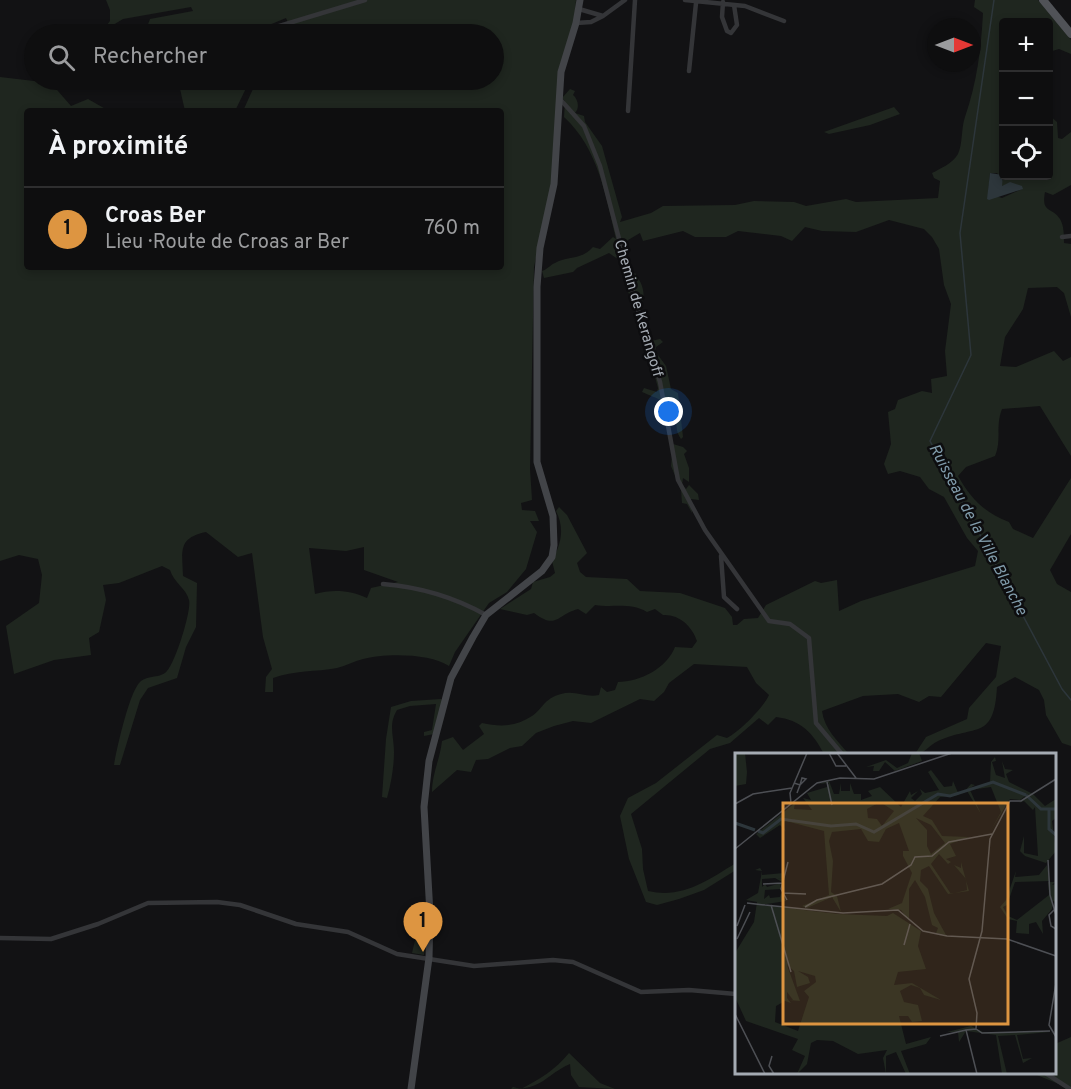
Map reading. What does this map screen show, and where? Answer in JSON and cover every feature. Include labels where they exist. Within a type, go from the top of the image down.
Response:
[{"type":"main road","points":[[1043,0],[1071,34]]},
{"type":"street","points":[[286,24],[365,0]]},
{"type":"street","points":[[411,1089],[429,958],[430,914],[424,807],[425,782],[451,678],[486,615],[542,571],[552,556],[554,545],[553,516],[537,462],[535,437],[540,248],[554,184],[561,72],[576,23],[578,0]]},
{"type":"street","points":[[576,23],[578,0]]},
{"type":"street","points":[[576,23],[591,22],[625,0]]},
{"type":"street","points":[[628,111],[635,0]]},
{"type":"street","points":[[685,0],[696,3],[723,2],[745,6],[784,21]]},
{"type":"street","points":[[723,2],[722,17],[727,31],[731,33],[736,25],[734,5]]},
{"type":"street","points":[[689,70],[696,3]]},
{"type":"street","points":[[579,9],[603,16]]},
{"type":"street","name":"Chemin de Kerangoff","points":[[560,98],[584,126],[600,166],[635,300],[660,382],[678,480],[705,531],[769,621],[790,624],[808,638],[816,723],[841,753]]},
{"type":"street","points":[[1062,237],[1071,236]]},
{"type":"street","points":[[721,553],[724,597],[736,609]]},
{"type":"street","points":[[383,584],[410,586],[463,602],[486,615]]},
{"type":"street","points":[[0,938],[51,939],[98,924],[148,903],[217,902],[240,905],[296,924],[348,932],[386,951],[492,966],[564,961],[590,967],[641,992],[689,990],[735,994]]},
{"type":"street","points":[[1047,1074],[1070,1089]]},
{"type":"shaded area","points":[[106,0],[576,0],[574,23],[566,48],[552,182],[534,267],[530,469],[532,500],[521,503],[522,510],[535,511],[539,521],[530,521],[537,532],[526,569],[507,592],[489,603],[455,652],[449,666],[419,656],[372,657],[337,668],[273,678],[273,692],[265,692],[266,677],[272,669],[263,637],[252,553],[238,557],[206,532],[190,538],[182,552],[183,576],[197,583],[196,627],[186,647],[177,678],[148,688],[140,700],[120,765],[114,765],[130,702],[140,682],[162,675],[169,669],[185,626],[189,600],[170,570],[162,566],[119,583],[103,585],[106,600],[99,632],[89,638],[91,655],[54,660],[14,674],[6,626],[39,603],[42,575],[38,559],[19,555],[0,561],[0,77],[24,80],[24,90],[57,90],[71,106],[88,99],[104,108],[24,108],[24,270],[504,270],[504,108],[244,108],[252,90],[504,90],[504,24],[289,24],[286,18],[271,24],[148,24],[150,19],[193,11],[191,7],[123,19],[115,24],[108,24],[110,21],[110,10]],"holes":[[[364,547],[364,570],[398,582],[371,588],[367,598],[341,591],[315,594],[309,548],[346,551]]]},
{"type":"shaded area","points":[[975,0],[1038,0],[1053,18],[999,18],[999,175],[990,173],[988,194],[1002,198],[1022,189],[1015,184],[1002,186],[1003,180],[1053,180],[1053,118],[1057,122],[1058,138],[1062,139],[1071,132],[1071,185],[1053,195],[1045,192],[1044,199],[1046,207],[1057,215],[1061,222],[1064,243],[1071,244],[1071,317],[1064,293],[1057,287],[1028,288],[1023,309],[1005,337],[1000,366],[1016,367],[1054,351],[1063,361],[1071,357],[1071,456],[1040,406],[1002,409],[995,456],[966,467],[958,476],[968,492],[986,510],[1009,522],[1013,529],[1033,538],[1071,478],[1071,534],[1050,570],[1057,584],[1071,592],[1071,746],[1062,743],[1046,715],[1044,700],[1039,690],[1015,677],[997,687],[992,716],[981,728],[951,736],[938,741],[922,753],[916,753],[926,737],[967,719],[969,708],[996,677],[1001,646],[986,643],[941,697],[929,696],[919,702],[898,694],[863,696],[822,711],[829,729],[848,753],[823,753],[811,734],[792,721],[776,717],[768,725],[759,718],[730,743],[710,749],[631,814],[642,849],[643,869],[648,891],[661,893],[684,890],[735,864],[735,871],[704,890],[657,905],[646,902],[629,859],[620,816],[628,798],[656,783],[717,735],[727,738],[732,735],[757,712],[769,695],[756,683],[747,667],[694,664],[669,683],[664,692],[654,701],[640,699],[591,723],[573,721],[536,733],[522,746],[510,748],[488,759],[476,760],[471,772],[457,770],[432,792],[442,741],[453,737],[463,750],[484,734],[479,726],[482,723],[501,725],[526,720],[547,701],[561,694],[594,696],[599,695],[601,687],[607,692],[615,690],[618,682],[644,676],[659,667],[671,655],[675,647],[692,648],[697,641],[692,630],[684,622],[669,615],[663,615],[655,609],[647,612],[628,606],[595,605],[586,614],[578,609],[552,621],[534,613],[527,615],[500,609],[531,589],[533,582],[550,577],[555,573],[552,561],[561,536],[556,511],[559,507],[567,515],[587,553],[577,563],[580,572],[586,577],[627,579],[640,591],[680,593],[725,608],[732,617],[733,625],[737,625],[744,619],[758,618],[766,605],[815,581],[821,583],[837,580],[839,611],[861,601],[975,566],[978,551],[967,538],[944,497],[929,489],[920,477],[900,471],[888,474],[884,464],[891,444],[888,412],[895,409],[898,400],[922,391],[932,393],[931,379],[947,376],[945,351],[951,304],[944,285],[939,249],[924,229],[889,220],[856,232],[822,231],[805,227],[792,241],[781,236],[738,231],[726,237],[695,237],[683,231],[643,241],[640,233],[628,240],[622,262],[609,253],[573,272],[544,278],[542,271],[560,261],[584,254],[593,247],[600,249],[613,237],[616,239],[604,190],[593,158],[576,129],[564,117],[565,101],[562,98],[570,89],[575,91],[573,95],[578,104],[575,113],[584,116],[585,122],[602,146],[622,217],[620,222],[651,213],[663,206],[735,205],[754,201],[794,202],[806,206],[846,199],[856,202],[938,198],[940,181],[934,178],[932,173],[950,163],[958,154],[976,72],[981,72],[983,13],[974,7]]},
{"type":"shaded area","points":[[1053,18],[1071,40],[1071,54],[1059,49],[1053,51]]},
{"type":"shaded area","points":[[180,90],[245,90],[236,108],[184,108]]},
{"type":"shaded area","points":[[894,107],[900,114],[870,125],[829,134],[824,132]]},
{"type":"shaded area","points":[[990,173],[999,174],[999,180],[1003,180],[1002,186],[1010,182],[1022,186],[1023,189],[989,200],[987,199]]},
{"type":"shaded area","points":[[632,273],[635,273],[643,290],[642,303],[639,307],[651,341],[660,339],[663,342],[656,347],[655,351],[666,366],[671,389],[678,393],[683,437],[681,439],[677,432],[672,409],[642,392],[644,388],[657,392],[658,388],[636,307],[626,288],[627,278],[631,278]]},
{"type":"shaded area","points":[[673,444],[687,451],[684,454],[689,468],[689,482],[683,478],[682,485],[686,489],[689,485],[698,494],[699,500],[691,499],[692,513],[687,504],[682,503],[681,490],[671,466]]},
{"type":"shaded area","points":[[441,699],[443,701],[434,734],[424,736],[424,732],[432,730],[436,704],[410,706],[397,710],[392,726],[394,752],[392,775],[387,798],[382,797],[391,707],[411,701]]},
{"type":"shaded area","points":[[423,907],[426,934],[424,955],[412,953]]},
{"type":"shaded area","points":[[1071,1037],[1071,1089],[1034,1074],[1056,1074],[1056,1044]]},
{"type":"shaded area","points":[[569,1053],[600,1083],[615,1089],[579,1087],[571,1075],[570,1064],[538,1084],[522,1088],[547,1074]]},
{"type":"waterway","name":"Ruisseau de la Ville Blanche","points":[[994,0],[960,233],[971,355],[930,441],[1062,689],[1071,700]]},
{"type":"place","name":"Croas Ber","points":[[423,952]]}]
